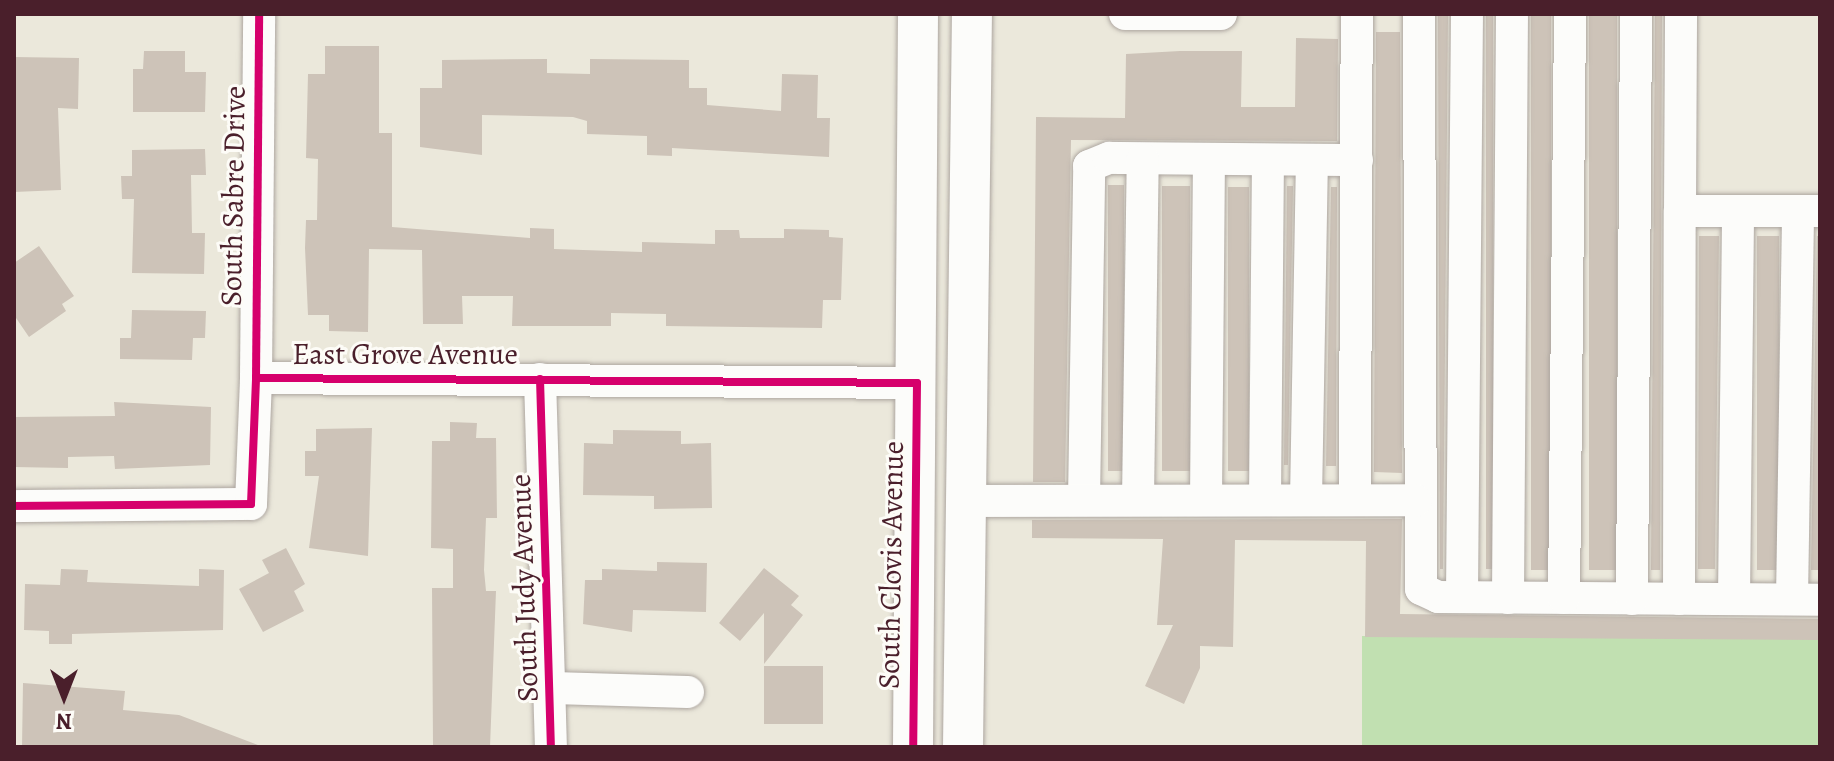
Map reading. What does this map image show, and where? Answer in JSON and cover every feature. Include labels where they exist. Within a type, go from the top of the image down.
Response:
[{"type":"main road","name":"South Clovis Avenue","points":[[913,747],[918,14]]},
{"type":"main road","points":[[963,747],[972,14]]},
{"type":"main road","points":[[917,383],[933,387],[943,410],[945,570],[965,612]]},
{"type":"street","name":"South Sabre Drive","points":[[256,378],[259,14]]},
{"type":"street","points":[[1125,14],[1221,14]]},
{"type":"street","points":[[1355,500],[1357,14]]},
{"type":"street","points":[[1419,14],[1416,500],[1421,589],[1462,596],[1508,598],[1806,600],[1809,211],[1680,211]]},
{"type":"street","points":[[1462,596],[1467,14]]},
{"type":"street","points":[[1508,598],[1512,14]]},
{"type":"street","points":[[1564,598],[1570,14]]},
{"type":"street","points":[[1632,599],[1636,14]]},
{"type":"street","points":[[1679,599],[1681,14]]},
{"type":"street","points":[[1138,500],[1143,159]]},
{"type":"street","points":[[1206,500],[1209,159]]},
{"type":"street","points":[[1265,500],[1268,160]]},
{"type":"street","points":[[1306,500],[1312,160]]},
{"type":"street","points":[[1084,500],[1086,176],[1096,161],[1357,160]]},
{"type":"street","points":[[1734,599],[1738,211]]},
{"type":"street","name":"East Grove Avenue","points":[[14,506],[251,504],[256,378],[917,383]]},
{"type":"street","name":"South Judy Avenue","points":[[540,379],[553,688],[551,747]]},
{"type":"street","points":[[967,501],[1416,500]]},
{"type":"street","points":[[553,688],[688,692]]},
{"type":"green space","points":[[1362,636],[1820,636],[1820,746],[1362,746]]},
{"type":"building","points":[[1438,14],[1448,14],[1443,569],[1440,569]]},
{"type":"building","points":[[1486,14],[1493,14],[1493,569],[1486,569]]},
{"type":"building","points":[[1531,14],[1551,14],[1551,570],[1531,570]]},
{"type":"building","points":[[1589,14],[1617,14],[1617,570],[1589,570]]},
{"type":"building","points":[[1655,14],[1662,14],[1660,570],[1651,570]]},
{"type":"building","points":[[1376,32],[1400,32],[1402,473],[1374,472]]},
{"type":"building","points":[[1296,38],[1338,39],[1337,141],[1071,140],[1065,482],[1033,482],[1036,117],[1125,118],[1126,54],[1180,51],[1242,51],[1241,107],[1295,107]]},
{"type":"building","points":[[325,46],[379,46],[379,133],[392,133],[392,227],[530,238],[530,228],[554,229],[554,249],[642,252],[642,242],[715,244],[715,230],[739,230],[740,238],[784,238],[784,229],[829,230],[829,237],[843,238],[841,300],[823,300],[822,328],[666,326],[666,314],[611,313],[611,326],[512,326],[513,296],[462,296],[463,324],[423,324],[422,250],[369,249],[368,332],[329,331],[329,315],[308,315],[305,248],[306,220],[317,220],[318,159],[306,158],[308,74],[325,74]]},
{"type":"building","points":[[144,51],[185,51],[185,72],[206,72],[205,112],[133,112],[133,69],[143,69]]},
{"type":"building","points":[[14,57],[79,58],[78,109],[58,108],[61,190],[14,192]]},
{"type":"building","points":[[547,59],[547,73],[590,74],[590,59],[689,60],[689,88],[707,88],[707,105],[781,111],[782,74],[818,75],[817,118],[830,118],[829,157],[672,148],[672,156],[647,155],[647,136],[587,134],[587,121],[573,117],[482,115],[482,155],[420,147],[420,88],[442,88],[442,60]]},
{"type":"building","points":[[205,149],[206,175],[191,175],[192,233],[205,233],[204,274],[132,273],[134,199],[122,199],[121,176],[132,176],[132,150]]},
{"type":"building","points":[[1108,185],[1124,185],[1124,471],[1108,471]]},
{"type":"building","points":[[1162,186],[1190,186],[1190,471],[1162,471]]},
{"type":"building","points":[[1287,186],[1293,186],[1288,465],[1284,465]]},
{"type":"building","points":[[1228,187],[1249,187],[1249,471],[1228,471]]},
{"type":"building","points":[[1331,187],[1337,187],[1336,466],[1326,466]]},
{"type":"building","points":[[1699,236],[1719,236],[1715,569],[1698,569]]},
{"type":"building","points":[[1757,236],[1779,236],[1779,570],[1757,570]]},
{"type":"building","points":[[1817,236],[1820,236],[1820,570],[1811,570]]},
{"type":"building","points":[[39,246],[74,296],[62,304],[66,311],[29,337],[14,315],[14,263]]},
{"type":"building","points":[[132,310],[206,311],[205,338],[193,338],[192,360],[120,359],[120,338],[131,338]]},
{"type":"building","points":[[114,402],[211,407],[210,465],[115,469],[114,456],[68,457],[68,468],[14,467],[14,417],[115,416]]},
{"type":"building","points":[[450,422],[477,423],[476,438],[496,438],[497,518],[486,518],[484,570],[486,591],[496,591],[490,747],[433,747],[432,588],[453,588],[453,549],[431,548],[432,441],[450,441]]},
{"type":"building","points":[[372,428],[368,556],[309,548],[319,476],[305,476],[305,451],[316,451],[316,429]]},
{"type":"building","points":[[613,430],[681,431],[681,444],[711,443],[712,508],[654,509],[654,496],[583,495],[584,443],[613,444]]},
{"type":"building","points":[[1402,519],[1400,614],[1820,619],[1820,640],[1365,637],[1366,541],[1235,540],[1233,647],[1200,646],[1200,668],[1184,704],[1145,686],[1173,625],[1157,625],[1163,539],[1032,538],[1032,520]]},
{"type":"building","points":[[286,548],[305,584],[294,591],[304,611],[263,632],[239,589],[269,573],[262,560]]},
{"type":"building","points":[[657,562],[707,563],[706,612],[633,610],[632,632],[583,624],[585,580],[602,580],[602,569],[657,571]]},
{"type":"building","points":[[764,568],[799,596],[791,605],[803,615],[764,664],[764,613],[740,641],[719,623]]},
{"type":"building","points":[[61,569],[88,570],[87,582],[199,586],[199,569],[224,570],[223,630],[72,634],[72,644],[49,644],[49,631],[24,630],[25,584],[60,585]]},
{"type":"building","points":[[764,666],[823,666],[823,724],[764,724]]},
{"type":"building","points":[[23,683],[125,691],[123,710],[179,715],[263,747],[22,747]]},
{"type":"cycle path","points":[[256,378],[259,14]]},
{"type":"cycle path","points":[[14,506],[251,504],[256,378],[917,383],[913,747]]},
{"type":"cycle path","points":[[540,379],[551,747]]}]
